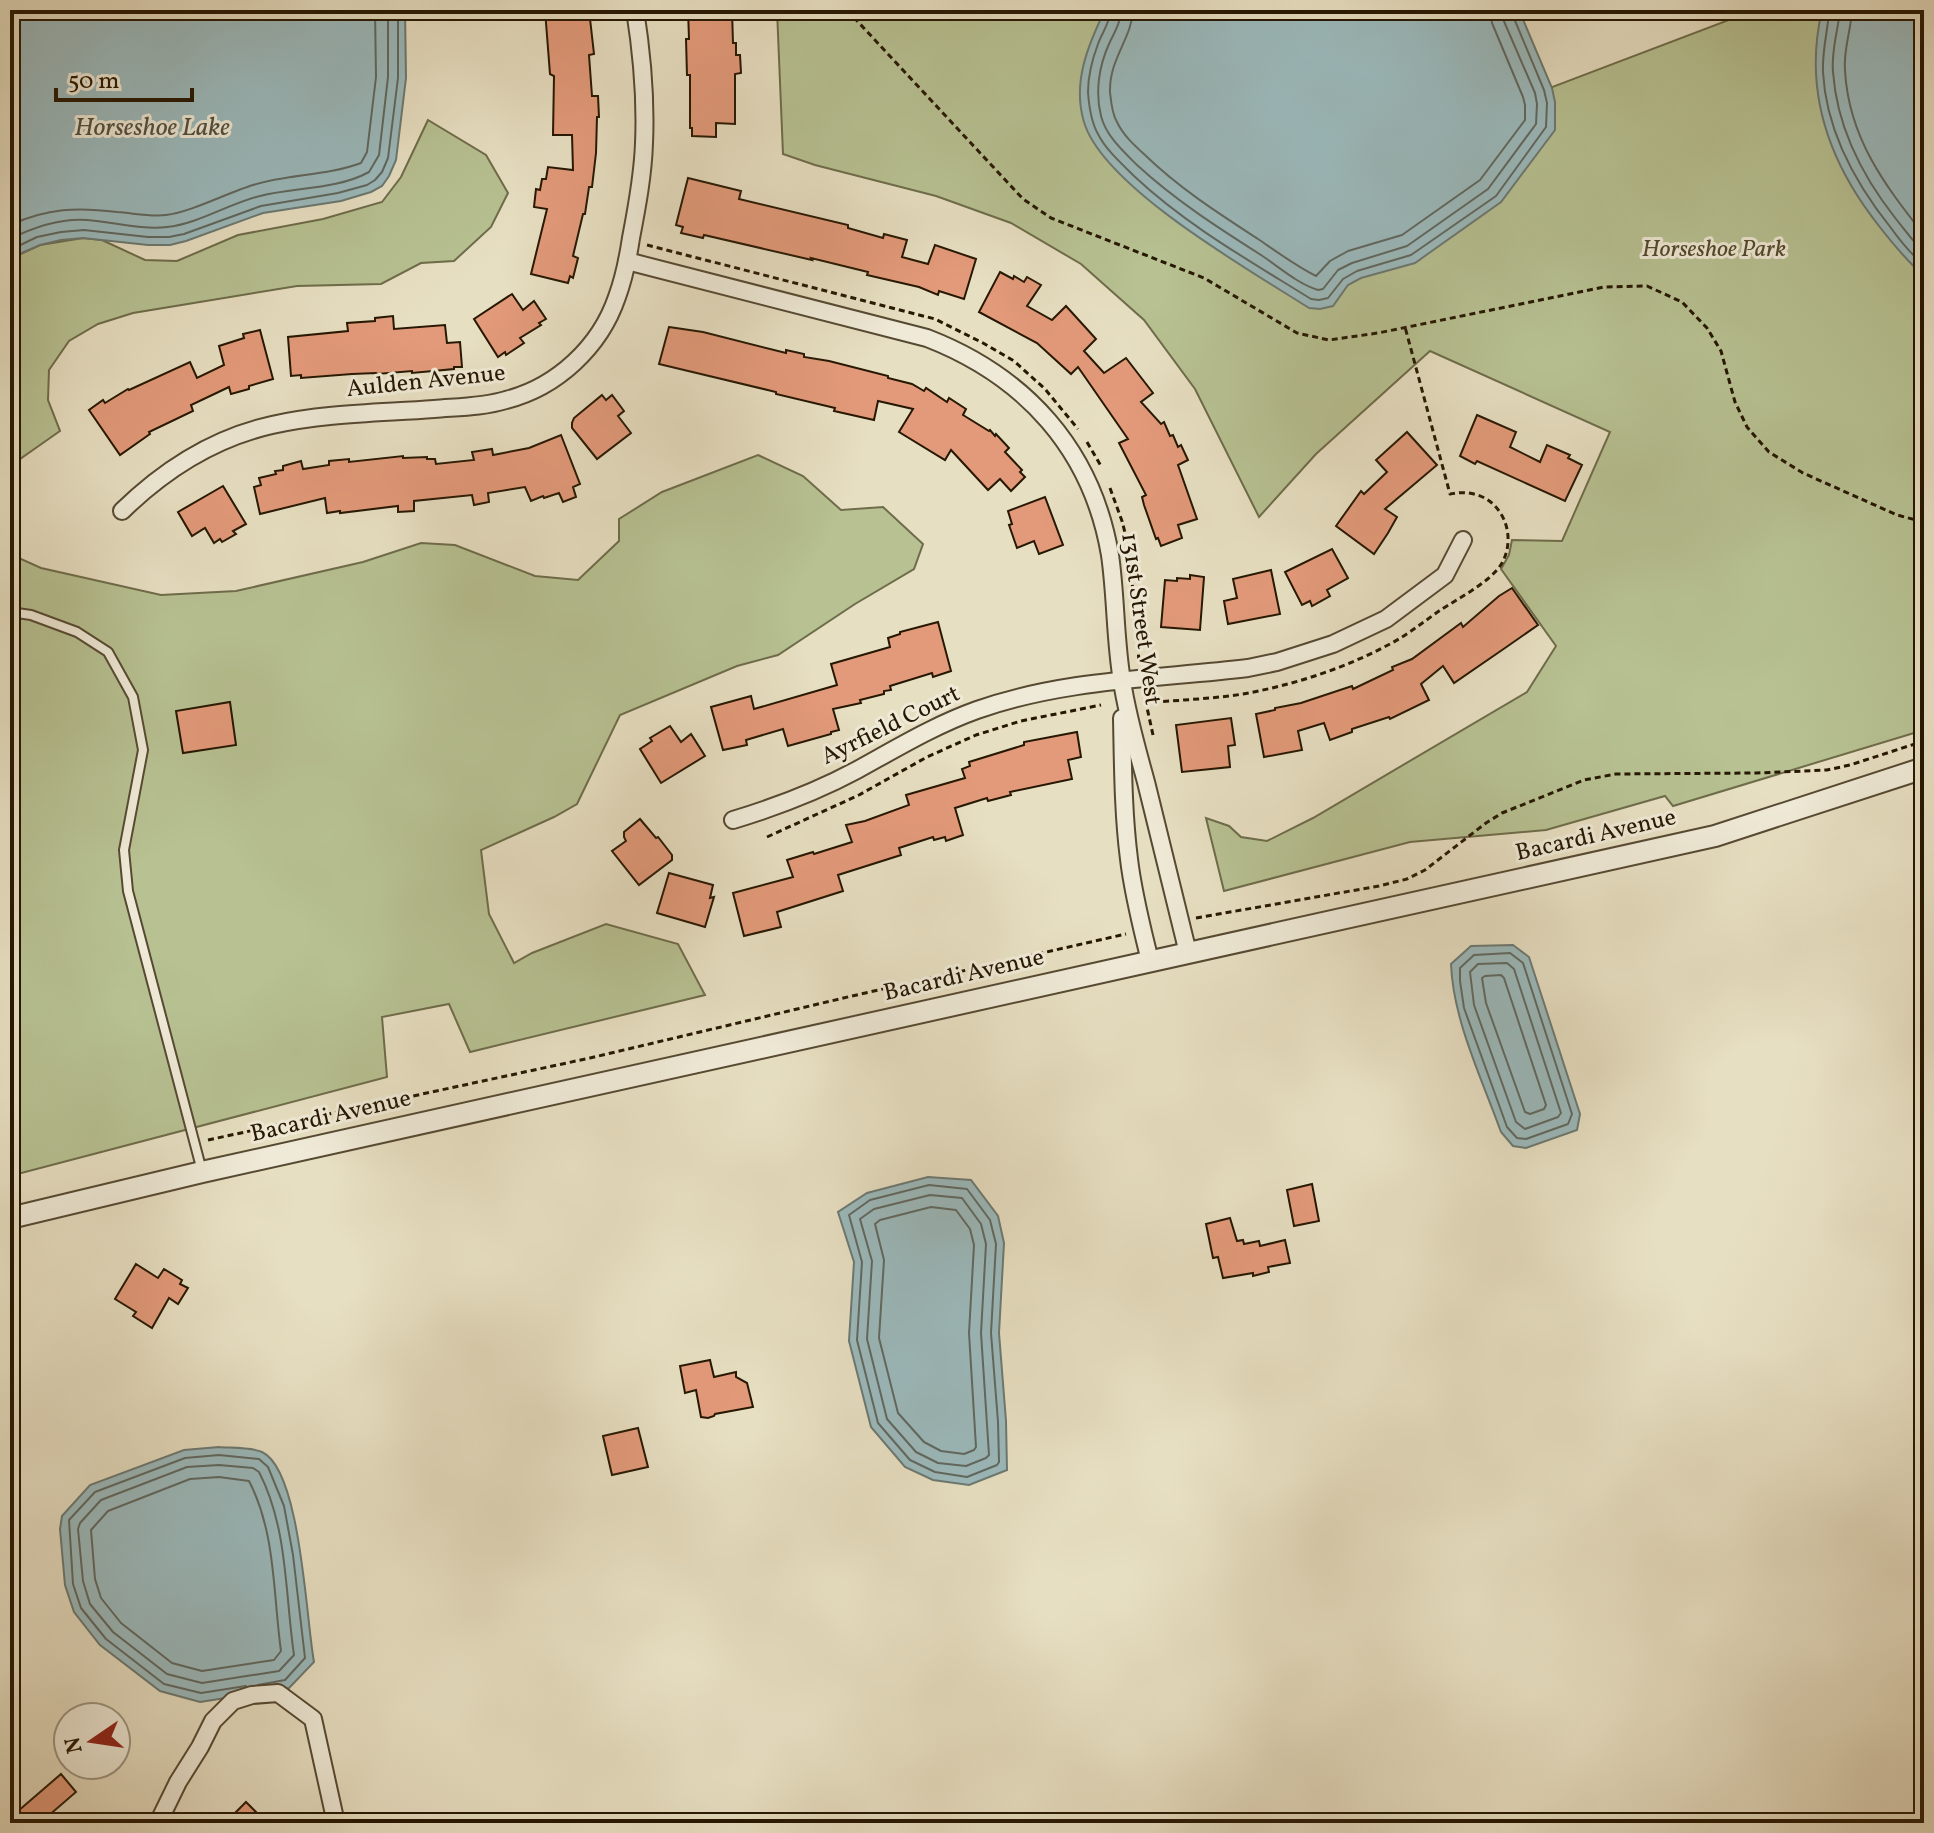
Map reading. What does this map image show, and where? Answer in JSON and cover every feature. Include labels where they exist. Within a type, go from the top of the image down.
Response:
[{"type":"street","name":"Aulden Avenue","points":[[122,511],[158,478],[179,464],[246,432],[294,421],[491,404],[540,387],[569,367],[593,341],[615,304],[627,261],[644,141],[644,85],[635,10]]},
{"type":"street","name":"131st Street West","points":[[627,261],[927,338],[969,356],[1008,381],[1056,430],[1091,489],[1105,532],[1110,555],[1121,680],[1188,953]]},
{"type":"street","name":"Ayrfield Court","points":[[733,820],[827,785],[914,737],[974,711],[1037,692],[1121,680],[1248,668],[1333,644],[1386,619],[1445,575],[1463,540]]},
{"type":"street","points":[[1121,680],[1124,807],[1131,872],[1150,961]]},
{"type":"street","name":"Bacardi Avenue","points":[[10,1218],[202,1172],[1715,836],[1924,768]]},
{"type":"street","points":[[158,1823],[213,1721],[233,1701],[252,1695],[278,1693],[313,1719],[336,1823]]},
{"type":"lane","points":[[10,612],[31,615],[77,632],[108,652],[133,697],[143,750],[124,850],[128,891],[202,1172]]},
{"type":"path","points":[[847,10],[1023,199],[1051,218],[1204,278],[1297,333],[1329,340],[1604,287],[1647,286],[1682,302],[1707,328],[1721,351],[1735,402],[1747,427],[1769,452],[1803,473],[1897,515],[1924,522]]},
{"type":"path","points":[[645,245],[935,319],[953,327],[1014,361],[1045,389],[1088,443],[1102,470]]},
{"type":"path","points":[[1405,327],[1450,494]]},
{"type":"path","points":[[1107,481],[1129,548],[1139,661]]},
{"type":"path","points":[[767,837],[859,795],[927,757],[976,735],[1021,721],[1101,705]]},
{"type":"path","points":[[1180,921],[1407,879],[1425,870],[1502,813],[1584,780],[1616,774],[1827,770],[1924,741]]},
{"type":"path","points":[[194,1143],[590,1058],[1142,930]]},
{"type":"green space","name":"Horseshoe Park","points":[[777,10],[1211,10],[1255,200],[1755,10],[1924,10],[1924,730],[1673,806],[1665,796],[1546,830],[1410,842],[1224,891],[1206,818],[1229,826],[1241,837],[1267,841],[1313,818],[1527,692],[1556,646],[1501,569],[1509,555],[1512,540],[1562,541],[1610,432],[1430,351],[1316,454],[1259,517],[1195,389],[1144,320],[1081,264],[1011,223],[936,196],[783,154]]},
{"type":"green space","points":[[428,120],[486,155],[508,193],[491,227],[454,261],[421,263],[381,284],[297,286],[133,313],[98,324],[69,341],[49,370],[48,400],[60,431],[10,466],[10,259],[40,245],[83,238],[102,240],[145,260],[177,261],[238,235],[323,219],[382,202],[401,177]]},
{"type":"green space","points":[[758,455],[803,476],[841,510],[883,507],[923,544],[914,569],[778,655],[737,666],[620,715],[577,804],[481,850],[489,914],[514,963],[606,924],[678,944],[705,995],[470,1052],[449,1004],[382,1017],[387,1077],[10,1176],[10,554],[41,568],[161,595],[236,591],[363,562],[421,543],[455,545],[535,576],[578,580],[619,541],[619,519],[662,492]]},
{"type":"water","name":"Horseshoe Lake","points":[[10,10],[405,10],[406,78],[396,160],[382,186],[371,192],[341,201],[263,213],[186,241],[148,245],[83,238],[61,240],[10,258]]},
{"type":"water","points":[[1105,10],[1296,10],[1308,13],[1326,10],[1519,10],[1552,88],[1555,130],[1501,202],[1415,263],[1361,278],[1348,285],[1333,306],[1309,308],[1182,226],[1148,200],[1097,147],[1084,122],[1080,93],[1084,64]]},
{"type":"water","points":[[1822,10],[1924,10],[1924,276],[1895,246],[1861,202],[1834,151],[1825,125],[1816,69]]},
{"type":"water","points":[[1513,945],[1529,957],[1580,1114],[1577,1130],[1526,1148],[1513,1146],[1501,1132],[1463,1028],[1451,964],[1471,946]]},
{"type":"water","points":[[928,1177],[971,1180],[998,1216],[1004,1243],[999,1333],[1007,1470],[969,1485],[933,1480],[905,1467],[871,1427],[849,1341],[854,1262],[838,1212],[867,1193]]},
{"type":"water","points":[[219,1447],[262,1452],[275,1464],[285,1486],[300,1548],[314,1662],[289,1688],[200,1702],[160,1691],[100,1645],[74,1612],[65,1585],[60,1529],[62,1516],[90,1485],[184,1450]]},
{"type":"building","points":[[545,10],[589,10],[594,54],[589,55],[592,96],[598,96],[592,187],[589,187],[573,256],[578,258],[573,278],[570,276],[568,283],[531,274],[547,209],[534,207],[536,189],[540,190],[542,179],[546,179],[548,167],[573,170],[572,135],[553,135],[554,76],[550,74]]},
{"type":"building","points":[[688,10],[732,10],[733,43],[736,43],[736,55],[740,55],[741,73],[735,74],[735,124],[716,123],[716,137],[692,136],[690,128],[686,39],[689,39]]},
{"type":"building","points":[[688,178],[741,191],[739,199],[848,225],[848,228],[883,238],[884,234],[907,240],[902,257],[928,264],[935,245],[976,259],[964,299],[939,291],[938,295],[919,287],[867,275],[868,272],[811,258],[681,233],[683,227],[676,225]]},
{"type":"building","points":[[1000,272],[1024,282],[1027,277],[1041,285],[1027,306],[1052,320],[1066,306],[1096,339],[1084,351],[1104,373],[1126,358],[1153,393],[1141,402],[1161,424],[1164,422],[1170,436],[1173,435],[1178,447],[1181,445],[1188,460],[1178,465],[1197,519],[1178,525],[1182,538],[1161,546],[1156,539],[1142,497],[1146,495],[1119,443],[1128,439],[1078,367],[1071,374],[1037,343],[979,312]]},
{"type":"building","points":[[512,294],[523,310],[534,301],[546,319],[520,338],[524,343],[498,357],[474,319]]},
{"type":"building","points":[[393,316],[394,329],[445,325],[447,343],[460,342],[462,367],[412,373],[291,376],[288,337],[348,331],[347,323]]},
{"type":"building","points":[[669,327],[703,332],[786,353],[786,350],[804,354],[804,357],[888,376],[924,391],[926,388],[947,402],[949,398],[966,409],[963,415],[996,434],[1009,448],[1005,452],[1025,477],[1011,491],[1000,479],[988,490],[951,450],[945,460],[899,432],[913,409],[878,401],[874,420],[659,364]]},
{"type":"building","points":[[260,330],[273,379],[231,394],[229,387],[191,405],[193,411],[149,432],[120,455],[89,410],[103,400],[105,403],[128,389],[190,362],[197,378],[224,365],[219,346],[244,338],[243,334]]},
{"type":"building","points":[[602,395],[606,400],[612,395],[624,411],[618,416],[631,433],[597,459],[572,428],[572,423]]},
{"type":"building","points":[[1477,415],[1516,432],[1510,447],[1540,462],[1547,445],[1570,455],[1568,458],[1582,465],[1565,501],[1460,456]]},
{"type":"building","points":[[1407,432],[1437,465],[1385,509],[1397,517],[1374,554],[1336,526],[1361,491],[1364,494],[1387,472],[1376,460]]},
{"type":"building","points":[[561,435],[580,484],[573,487],[576,497],[563,502],[559,493],[531,501],[525,487],[488,493],[489,502],[474,505],[472,495],[414,501],[414,511],[398,512],[398,506],[327,513],[325,498],[260,514],[254,487],[261,485],[259,478],[276,474],[275,471],[283,470],[283,466],[301,461],[303,469],[329,465],[329,461],[403,456],[427,457],[435,459],[436,464],[474,460],[472,452],[492,449],[493,455],[529,448]]},
{"type":"building","points":[[223,486],[246,524],[222,542],[220,539],[214,543],[205,528],[192,536],[178,512]]},
{"type":"building","points":[[1045,497],[1063,545],[1039,554],[1034,541],[1017,548],[1008,511]]},
{"type":"building","points":[[1332,549],[1348,578],[1327,590],[1330,596],[1312,606],[1310,601],[1302,605],[1285,572]]},
{"type":"building","points":[[1271,570],[1280,614],[1228,624],[1224,601],[1237,598],[1233,579]]},
{"type":"building","points":[[1190,575],[1204,577],[1200,630],[1161,627],[1165,580],[1190,579]]},
{"type":"building","points":[[1512,588],[1538,625],[1454,683],[1443,666],[1421,684],[1429,700],[1390,719],[1352,729],[1352,732],[1330,740],[1324,723],[1298,731],[1302,750],[1264,757],[1256,714],[1352,686],[1353,689],[1393,670],[1392,667],[1412,659],[1461,623],[1463,627]]},
{"type":"building","points":[[938,622],[951,671],[933,677],[932,673],[890,686],[891,690],[884,691],[884,694],[833,709],[839,730],[831,734],[788,746],[783,729],[746,740],[747,745],[723,750],[711,707],[751,696],[754,709],[837,685],[831,664],[890,647],[888,638]]},
{"type":"building","points":[[230,702],[236,745],[183,753],[176,711]]},
{"type":"building","points":[[1231,718],[1235,745],[1228,746],[1230,767],[1182,772],[1176,725]]},
{"type":"building","points":[[670,726],[681,742],[691,734],[705,756],[661,783],[640,749],[652,741],[650,738]]},
{"type":"building","points":[[1077,732],[1081,757],[1068,760],[1072,779],[955,808],[963,835],[946,841],[945,837],[934,840],[933,837],[899,848],[901,855],[838,875],[843,891],[777,912],[781,927],[744,936],[733,893],[793,877],[787,860],[852,842],[846,825],[909,805],[906,795],[965,778],[962,769],[970,766],[969,762],[1024,745],[1024,742]]},
{"type":"building","points":[[640,819],[658,837],[672,855],[672,860],[639,885],[612,851],[626,841],[624,832]]},
{"type":"building","points":[[669,873],[713,885],[710,898],[714,897],[705,927],[657,913]]},
{"type":"building","points":[[1312,1184],[1319,1221],[1294,1226],[1287,1190]]},
{"type":"building","points":[[1230,1218],[1237,1241],[1243,1240],[1244,1244],[1259,1241],[1260,1246],[1285,1240],[1290,1263],[1268,1267],[1269,1272],[1253,1276],[1253,1273],[1223,1278],[1218,1257],[1213,1258],[1206,1224]]},
{"type":"building","points":[[136,1264],[158,1278],[164,1269],[182,1280],[180,1284],[188,1288],[178,1304],[169,1298],[152,1328],[133,1316],[136,1312],[115,1299]]},
{"type":"building","points":[[710,1360],[714,1377],[736,1372],[736,1377],[747,1383],[753,1407],[701,1417],[696,1390],[685,1393],[680,1366]]},
{"type":"building","points":[[638,1428],[648,1467],[612,1475],[603,1436]]},
{"type":"building","points":[[53,1781],[67,1781],[76,1792],[40,1823],[10,1823],[10,1818]]},
{"type":"building","points":[[246,1802],[267,1823],[225,1823]]}]
